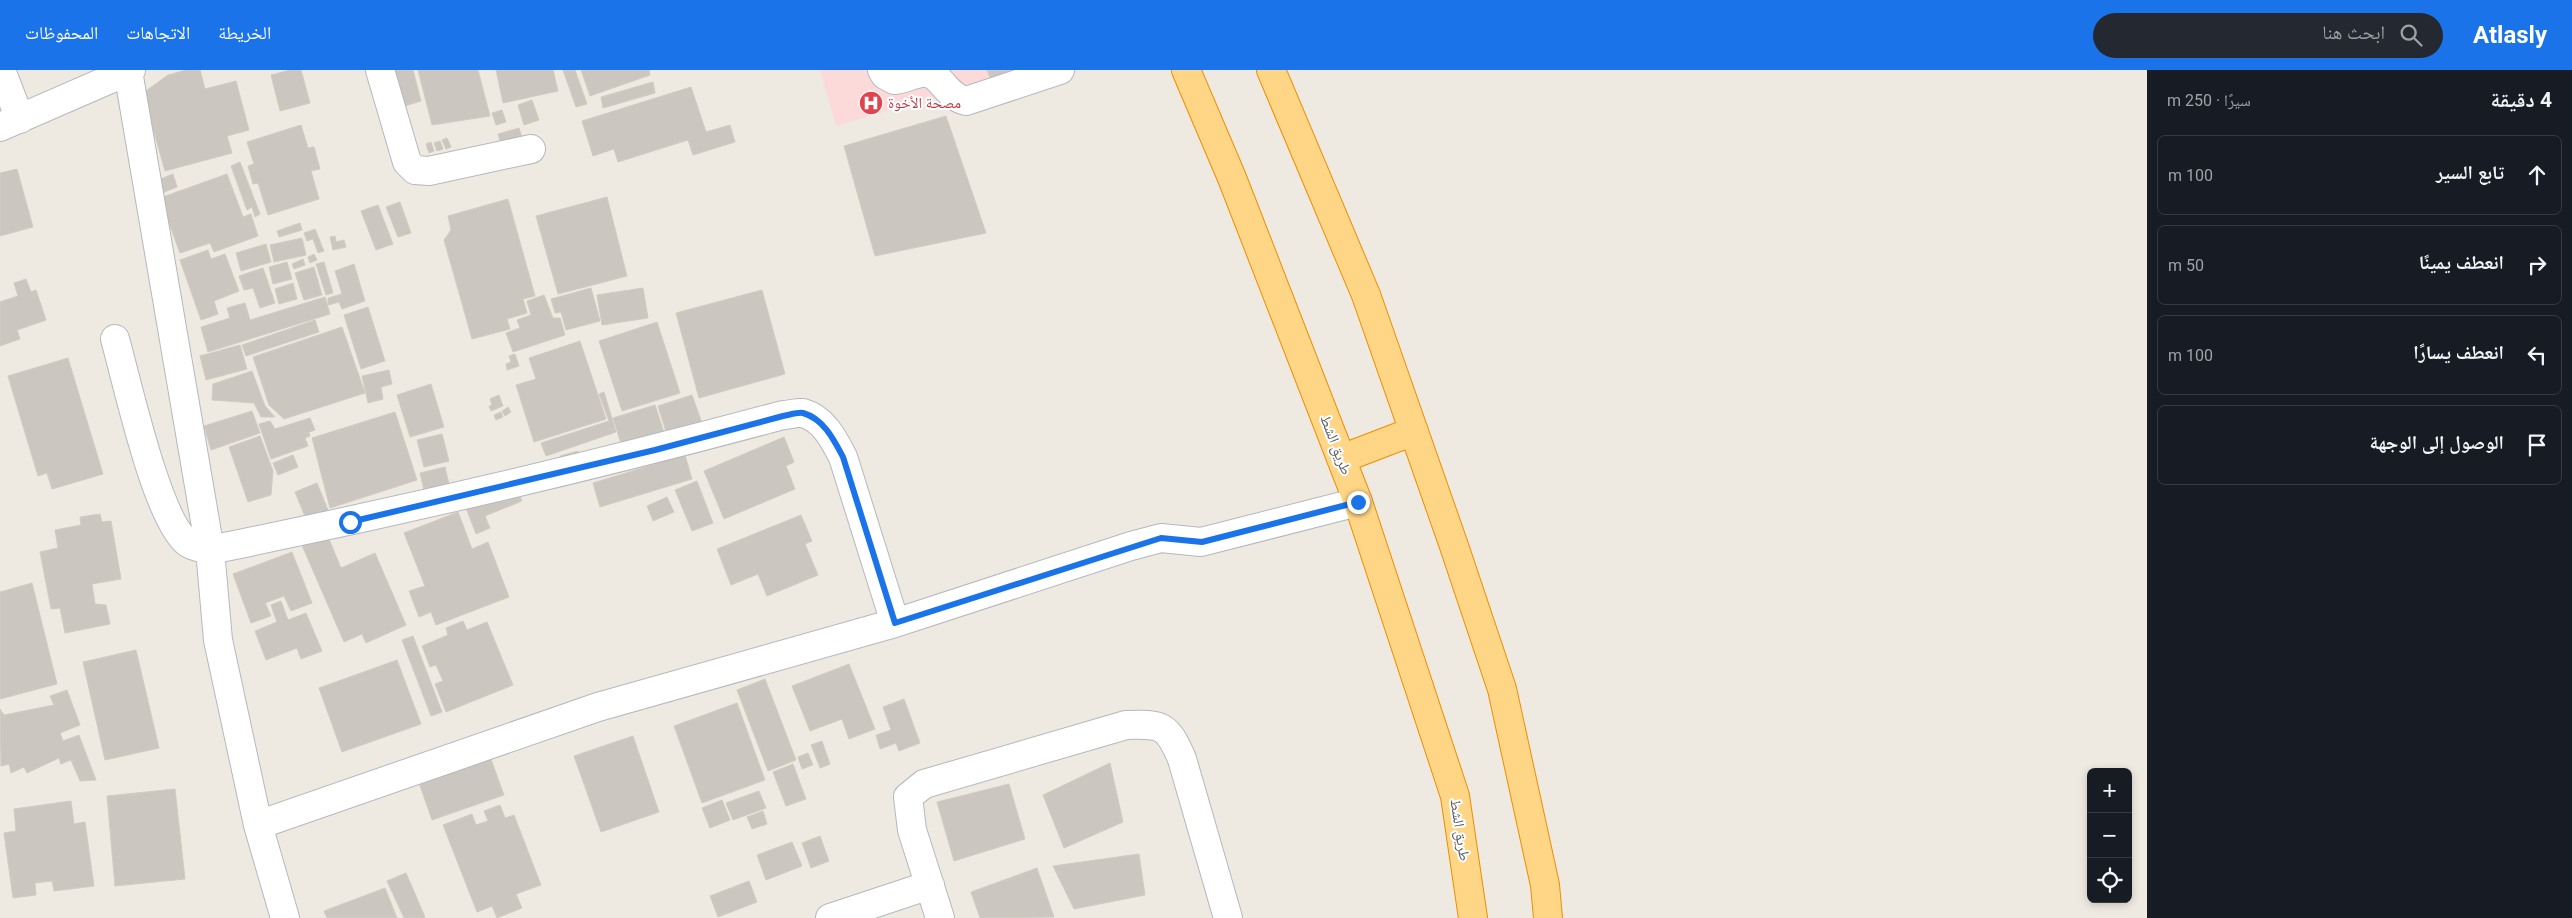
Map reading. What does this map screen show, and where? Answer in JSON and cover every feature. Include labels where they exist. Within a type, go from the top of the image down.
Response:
[{"type":"highway","name":"طريق الشط","points":[[1186,70],[1232,178],[1358,502],[1455,796],[1473,918]]},
{"type":"highway","points":[[1271,70],[1366,294],[1502,689],[1545,885],[1548,918]]},
{"type":"highway","points":[[1341,459],[1414,431]]},
{"type":"street","points":[[1,70],[10,123],[129,71],[210,550],[218,640],[258,825],[285,918]]},
{"type":"street","points":[[380,70],[407,162],[415,170],[429,171],[531,149]]},
{"type":"street","points":[[882,70],[885,75],[894,80],[923,72],[934,75],[948,93],[966,101],[1060,70]]},
{"type":"street","points":[[115,339],[158,494],[173,522],[188,543],[210,550],[358,520],[646,452],[783,416],[803,413],[820,423],[832,434],[843,457],[895,623]]},
{"type":"street","points":[[258,825],[598,707],[895,623],[1161,538],[1202,542],[1358,502]]},
{"type":"street","points":[[940,918],[912,830],[908,797],[924,784],[1126,726],[1156,724],[1173,737],[1182,759],[1228,918]]},
{"type":"street","points":[[830,918],[930,885]]},
{"type":"shaded area","name":"مصحة الأخوة","points":[[820,70],[1027,70],[836,126]]},
{"type":"building","points":[[186,70],[200,70],[205,89],[236,81],[249,130],[227,136],[232,153],[165,171],[143,93],[168,75]]},
{"type":"building","points":[[290,70],[301,70],[310,103],[280,111],[271,75]]},
{"type":"building","points":[[391,70],[413,70],[421,101],[401,107]]},
{"type":"building","points":[[418,70],[478,70],[490,116],[432,125]]},
{"type":"building","points":[[496,70],[553,70],[558,91],[503,103]]},
{"type":"building","points":[[563,70],[575,70],[587,104],[576,107]]},
{"type":"building","points":[[581,70],[649,70],[650,75],[590,96]]},
{"type":"building","points":[[987,70],[1027,70],[991,80]]},
{"type":"building","points":[[653,82],[655,93],[603,108],[601,97]]},
{"type":"building","points":[[691,87],[706,132],[730,125],[735,142],[693,155],[688,140],[618,162],[614,149],[593,156],[582,121]]},
{"type":"building","points":[[532,100],[539,120],[524,125],[518,105]]},
{"type":"building","points":[[502,110],[506,122],[496,125],[492,113]]},
{"type":"building","points":[[946,116],[986,233],[875,256],[844,146]]},
{"type":"building","points":[[301,125],[308,148],[314,147],[320,169],[311,171],[319,199],[268,215],[258,183],[253,184],[248,166],[254,164],[247,142]]},
{"type":"building","points":[[519,128],[523,141],[502,147],[498,134]]},
{"type":"building","points":[[447,138],[451,147],[446,149],[442,140]]},
{"type":"building","points":[[440,141],[443,149],[437,151],[434,143]]},
{"type":"building","points":[[431,142],[434,151],[429,153],[426,144]]},
{"type":"building","points":[[240,162],[260,214],[255,217],[252,207],[247,210],[231,166]]},
{"type":"building","points":[[17,169],[33,227],[0,236],[0,173]]},
{"type":"building","points":[[173,174],[177,187],[162,193],[158,180]]},
{"type":"building","points":[[227,174],[243,217],[251,214],[258,236],[214,252],[210,243],[180,253],[160,198]]},
{"type":"building","points":[[607,197],[627,276],[558,294],[536,216]]},
{"type":"building","points":[[508,199],[535,296],[523,299],[527,313],[507,319],[510,329],[472,339],[444,240],[451,230],[448,216]]},
{"type":"building","points":[[400,202],[411,233],[398,237],[386,207]]},
{"type":"building","points":[[378,205],[393,244],[376,250],[361,211]]},
{"type":"building","points":[[300,223],[302,230],[279,237],[277,231]]},
{"type":"building","points":[[315,229],[324,251],[318,253],[313,239],[307,241],[304,233]]},
{"type":"building","points":[[335,236],[336,242],[344,240],[346,247],[333,250],[330,237]]},
{"type":"building","points":[[302,238],[306,255],[274,262],[270,245]]},
{"type":"building","points":[[266,244],[271,262],[241,271],[236,253]]},
{"type":"building","points":[[208,250],[211,259],[225,254],[239,291],[214,301],[218,314],[201,320],[180,260]]},
{"type":"building","points":[[314,254],[317,260],[310,263],[308,257]]},
{"type":"building","points":[[303,259],[305,265],[294,269],[292,264]]},
{"type":"building","points":[[287,262],[292,279],[273,284],[269,267]]},
{"type":"building","points":[[324,262],[333,293],[326,295],[316,264]]},
{"type":"building","points":[[354,264],[365,301],[342,309],[339,302],[328,305],[328,298],[342,294],[335,271]]},
{"type":"building","points":[[314,267],[322,295],[304,300],[295,273]]},
{"type":"building","points":[[263,268],[275,303],[260,308],[253,288],[244,290],[239,276]]},
{"type":"building","points":[[26,279],[31,292],[36,290],[46,320],[17,330],[20,339],[0,346],[0,302],[18,296],[14,283]]},
{"type":"building","points":[[293,283],[297,299],[279,304],[275,289]]},
{"type":"building","points":[[591,288],[600,321],[566,330],[561,312],[555,313],[551,299]]},
{"type":"building","points":[[643,288],[648,318],[602,325],[597,295]]},
{"type":"building","points":[[762,290],[785,374],[699,398],[676,313]]},
{"type":"building","points":[[544,295],[553,318],[560,318],[565,335],[513,352],[506,333],[520,328],[517,320],[531,315],[527,301]]},
{"type":"building","points":[[325,297],[330,314],[208,352],[201,327],[230,318],[227,308],[245,303],[250,320]]},
{"type":"building","points":[[368,307],[385,361],[361,369],[344,315]]},
{"type":"building","points":[[315,320],[319,332],[246,356],[242,345]]},
{"type":"building","points":[[657,322],[680,393],[622,411],[599,341]]},
{"type":"building","points":[[342,327],[365,393],[284,419],[269,405],[253,357]]},
{"type":"building","points":[[580,341],[606,419],[534,442],[516,385],[536,379],[529,358]]},
{"type":"building","points":[[240,345],[247,369],[206,380],[200,356]]},
{"type":"building","points":[[515,354],[519,366],[507,370],[506,364],[511,362],[509,356]]},
{"type":"building","points":[[68,358],[103,474],[52,489],[47,473],[38,476],[8,376]]},
{"type":"building","points":[[389,370],[392,384],[381,387],[383,399],[368,403],[362,376]]},
{"type":"building","points":[[252,371],[265,406],[275,417],[261,417],[254,403],[212,400],[213,384]]},
{"type":"building","points":[[431,384],[444,427],[410,437],[397,395]]},
{"type":"building","points":[[604,392],[616,432],[546,456],[541,443],[609,421],[599,394]]},
{"type":"building","points":[[499,395],[503,406],[491,411],[489,406],[492,405],[490,399]]},
{"type":"building","points":[[692,395],[703,426],[668,438],[658,406]]},
{"type":"building","points":[[655,405],[666,439],[624,453],[613,418]]},
{"type":"building","points":[[508,407],[511,412],[505,416],[502,411]]},
{"type":"building","points":[[252,411],[260,433],[211,450],[204,426]]},
{"type":"building","points":[[395,412],[417,480],[330,508],[312,438]]},
{"type":"building","points":[[501,412],[503,417],[496,420],[494,415]]},
{"type":"building","points":[[310,418],[315,430],[309,432],[310,436],[305,438],[308,446],[271,459],[259,424],[270,421],[275,429]]},
{"type":"building","points":[[442,434],[449,461],[424,467],[417,440]]},
{"type":"building","points":[[260,436],[273,471],[271,495],[248,502],[229,447]]},
{"type":"building","points":[[784,437],[794,462],[786,466],[795,489],[724,519],[704,471]]},
{"type":"building","points":[[578,451],[580,458],[562,463],[560,456]]},
{"type":"building","points":[[293,455],[298,467],[278,475],[273,463]]},
{"type":"building","points":[[685,455],[692,479],[600,507],[593,483]]},
{"type":"building","points":[[445,467],[449,484],[424,490],[420,473]]},
{"type":"building","points":[[697,481],[713,523],[692,531],[675,490]]},
{"type":"building","points":[[317,483],[328,510],[306,519],[295,492]]},
{"type":"building","points":[[517,488],[522,501],[485,516],[490,528],[476,534],[466,508]]},
{"type":"building","points":[[667,497],[674,512],[653,521],[647,506]]},
{"type":"building","points":[[458,512],[472,549],[488,542],[509,597],[436,625],[431,612],[419,617],[409,591],[425,586],[404,533]]},
{"type":"building","points":[[100,514],[102,522],[111,521],[121,579],[92,584],[95,604],[106,605],[110,624],[65,633],[60,608],[51,609],[40,552],[58,548],[55,530],[81,525],[80,517]]},
{"type":"building","points":[[801,515],[812,541],[805,544],[818,575],[767,596],[758,574],[731,585],[717,549]]},
{"type":"building","points":[[326,532],[341,568],[375,553],[406,625],[366,643],[362,634],[344,642],[301,543]]},
{"type":"building","points":[[292,552],[312,603],[291,611],[284,596],[265,603],[271,616],[251,623],[233,574]]},
{"type":"building","points":[[32,583],[57,684],[0,699],[0,592]]},
{"type":"building","points":[[281,601],[288,620],[306,613],[322,651],[301,659],[297,648],[266,660],[255,631],[277,622],[271,605]]},
{"type":"building","points":[[463,621],[467,630],[487,622],[513,685],[446,712],[435,684],[443,681],[436,665],[430,667],[422,646],[448,635],[446,628]]},
{"type":"building","points":[[413,636],[442,712],[431,716],[402,640]]},
{"type":"building","points":[[136,650],[159,748],[105,760],[83,662]]},
{"type":"building","points":[[397,660],[421,724],[342,752],[319,688]]},
{"type":"building","points":[[849,664],[875,729],[849,739],[842,719],[810,731],[792,686]]},
{"type":"building","points":[[765,679],[796,760],[768,771],[737,690]]},
{"type":"building","points":[[67,690],[80,725],[60,733],[63,741],[79,735],[96,780],[80,781],[71,760],[61,764],[59,758],[27,773],[24,767],[11,773],[9,764],[1,766],[0,709],[4,715],[54,705],[50,696]]},
{"type":"building","points":[[904,699],[920,743],[899,751],[896,743],[880,749],[876,735],[891,730],[883,707]]},
{"type":"building","points":[[737,703],[765,780],[702,803],[674,726]]},
{"type":"building","points":[[633,736],[659,812],[601,832],[574,756]]},
{"type":"building","points":[[822,741],[830,764],[820,768],[811,745]]},
{"type":"building","points":[[488,751],[504,795],[432,820],[417,777]]},
{"type":"building","points":[[808,753],[813,765],[802,769],[798,757]]},
{"type":"building","points":[[1110,763],[1123,822],[1064,848],[1043,795]]},
{"type":"building","points":[[793,764],[806,799],[786,806],[773,772]]},
{"type":"building","points":[[1009,784],[1025,839],[954,861],[937,802]]},
{"type":"building","points":[[175,789],[185,879],[115,886],[107,796]]},
{"type":"building","points":[[759,791],[766,808],[733,820],[726,803]]},
{"type":"building","points":[[722,800],[730,820],[710,828],[702,808]]},
{"type":"building","points":[[71,801],[74,824],[85,822],[94,886],[54,891],[52,881],[35,883],[36,895],[13,898],[4,833],[16,831],[14,809]]},
{"type":"building","points":[[500,805],[505,818],[514,815],[541,885],[516,894],[522,908],[497,918],[492,906],[477,912],[443,825],[472,814],[476,825],[488,821],[484,811]]},
{"type":"building","points":[[763,811],[767,824],[752,829],[747,817]]},
{"type":"building","points":[[820,836],[829,861],[811,868],[802,843]]},
{"type":"building","points":[[792,842],[802,866],[766,880],[757,855]]},
{"type":"building","points":[[1139,854],[1145,895],[1074,909],[1053,866]]},
{"type":"building","points":[[1037,868],[1054,917],[980,918],[971,892]]},
{"type":"building","points":[[406,873],[425,917],[423,918],[404,918],[387,881]]},
{"type":"building","points":[[749,881],[757,902],[718,917],[710,896]]},
{"type":"building","points":[[385,888],[397,918],[327,918],[324,911]]},
{"type":"place","name":"مصحة الأخوة","points":[[871,103]]},
{"type":"route","points":[[350,522],[655,450],[783,416],[803,413],[820,423],[832,434],[843,457],[895,623],[1131,546],[1161,538],[1202,542],[1358,502]]}]
